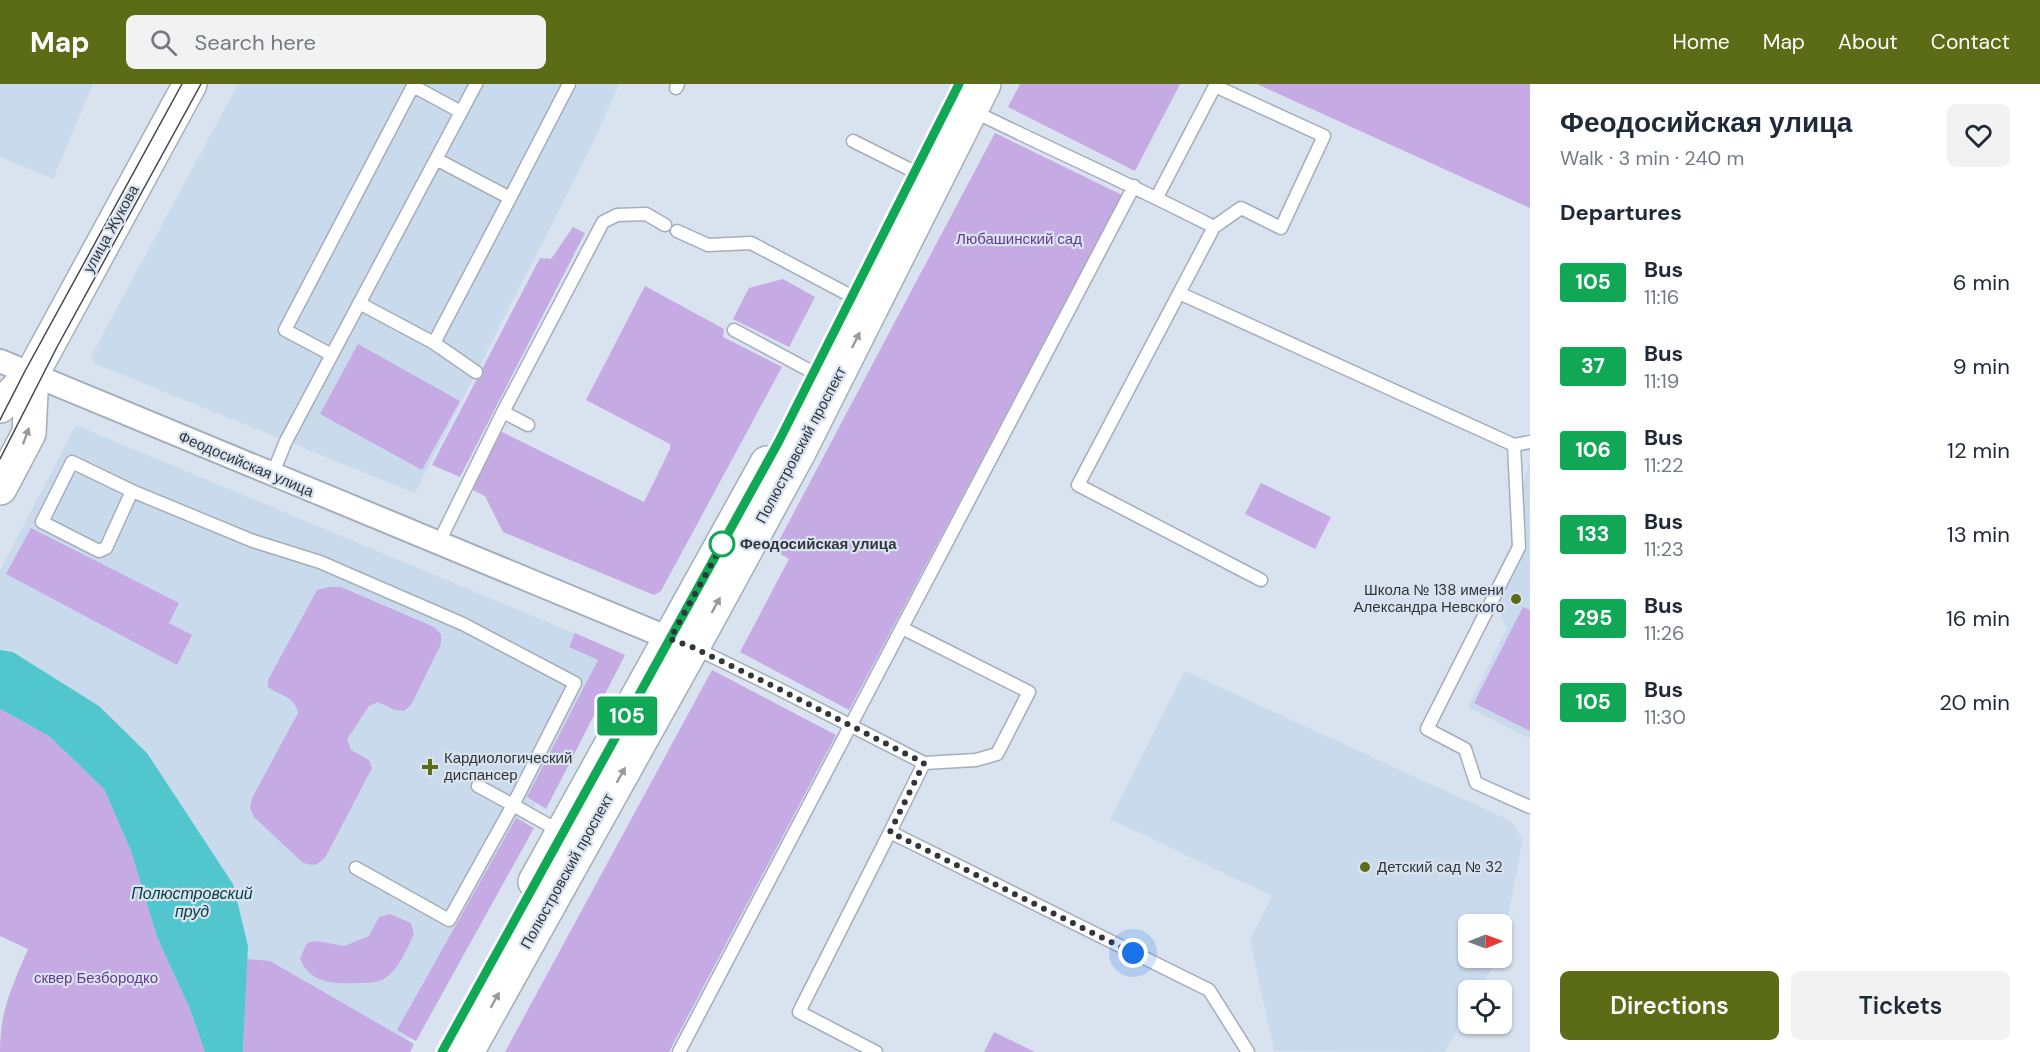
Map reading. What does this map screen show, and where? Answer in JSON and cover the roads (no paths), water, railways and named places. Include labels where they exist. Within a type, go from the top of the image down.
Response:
[{"type":"main road","name":"улица Жукова","points":[[0,406],[32,374],[190,84]]},
{"type":"main road","name":"Полюстровский проспект","points":[[442,1052],[573,838],[681,643],[774,451],[824,378],[966,94]]},
{"type":"main road","name":"улица Жукова","points":[[0,488],[29,433],[32,374]]},
{"type":"main road","name":"Полюстровский проспект","points":[[467,1052],[573,838]]},
{"type":"street","name":"Феодосийская улица","points":[[0,361],[681,643]]},
{"type":"lane","points":[[272,475],[286,441],[476,84]]},
{"type":"lane","points":[[434,343],[569,84]]},
{"type":"lane","points":[[332,355],[285,330],[412,85],[461,112]]},
{"type":"lane","points":[[1157,197],[1215,86],[1324,136],[1281,228],[1241,208],[1214,226],[1078,485],[1261,580]]},
{"type":"lane","points":[[966,94],[1134,186],[1214,226]]},
{"type":"lane","points":[[853,141],[925,177]]},
{"type":"lane","points":[[436,159],[510,198]]},
{"type":"lane","points":[[679,1052],[1134,186]]},
{"type":"lane","points":[[438,544],[503,412],[603,222],[617,215],[646,214],[665,225]]},
{"type":"lane","points":[[677,231],[708,245],[751,243],[862,302]]},
{"type":"lane","points":[[1179,293],[1514,445],[1530,442]]},
{"type":"lane","points":[[359,303],[434,343],[477,372]]},
{"type":"lane","points":[[734,330],[824,378]]},
{"type":"lane","points":[[503,412],[528,425]]},
{"type":"lane","points":[[1514,445],[1519,547],[1427,729],[1465,749],[1476,783],[1530,807]]},
{"type":"lane","points":[[132,491],[106,548],[99,551],[42,522],[72,462],[132,491],[253,541],[320,562],[463,624],[575,683],[513,805],[448,920],[356,868]]},
{"type":"lane","points":[[681,643],[924,763],[976,760],[997,754],[1029,692],[902,628]]},
{"type":"lane","points":[[876,1052],[799,1012],[924,763]]},
{"type":"lane","points":[[478,786],[573,838]]},
{"type":"lane","points":[[890,832],[1209,990],[1248,1052]]},
{"type":"water","name":"Полюстровский пруд","points":[[0,650],[13,652],[99,706],[147,753],[233,884],[248,946],[243,1052],[205,1052],[189,1007],[157,937],[131,851],[104,789],[49,736],[0,709]]},
{"type":"tram line","points":[[0,420],[182,84]]},
{"type":"tram line","points":[[0,459],[57,347],[201,84]]},
{"type":"place","name":"Феодосийская улица","points":[[722,544]]},
{"type":"place","name":"Школа № 138 имени Александра Невского","points":[[1516,599]]},
{"type":"place","name":"Кардиологический диспансер","points":[[430,767]]},
{"type":"place","name":"Детский сад № 32","points":[[1365,867]]},
{"type":"park label","name":"Любашинский сад","points":[[1019,239]]},
{"type":"park label","name":"сквер Безбородко","points":[[96,978]]}]
